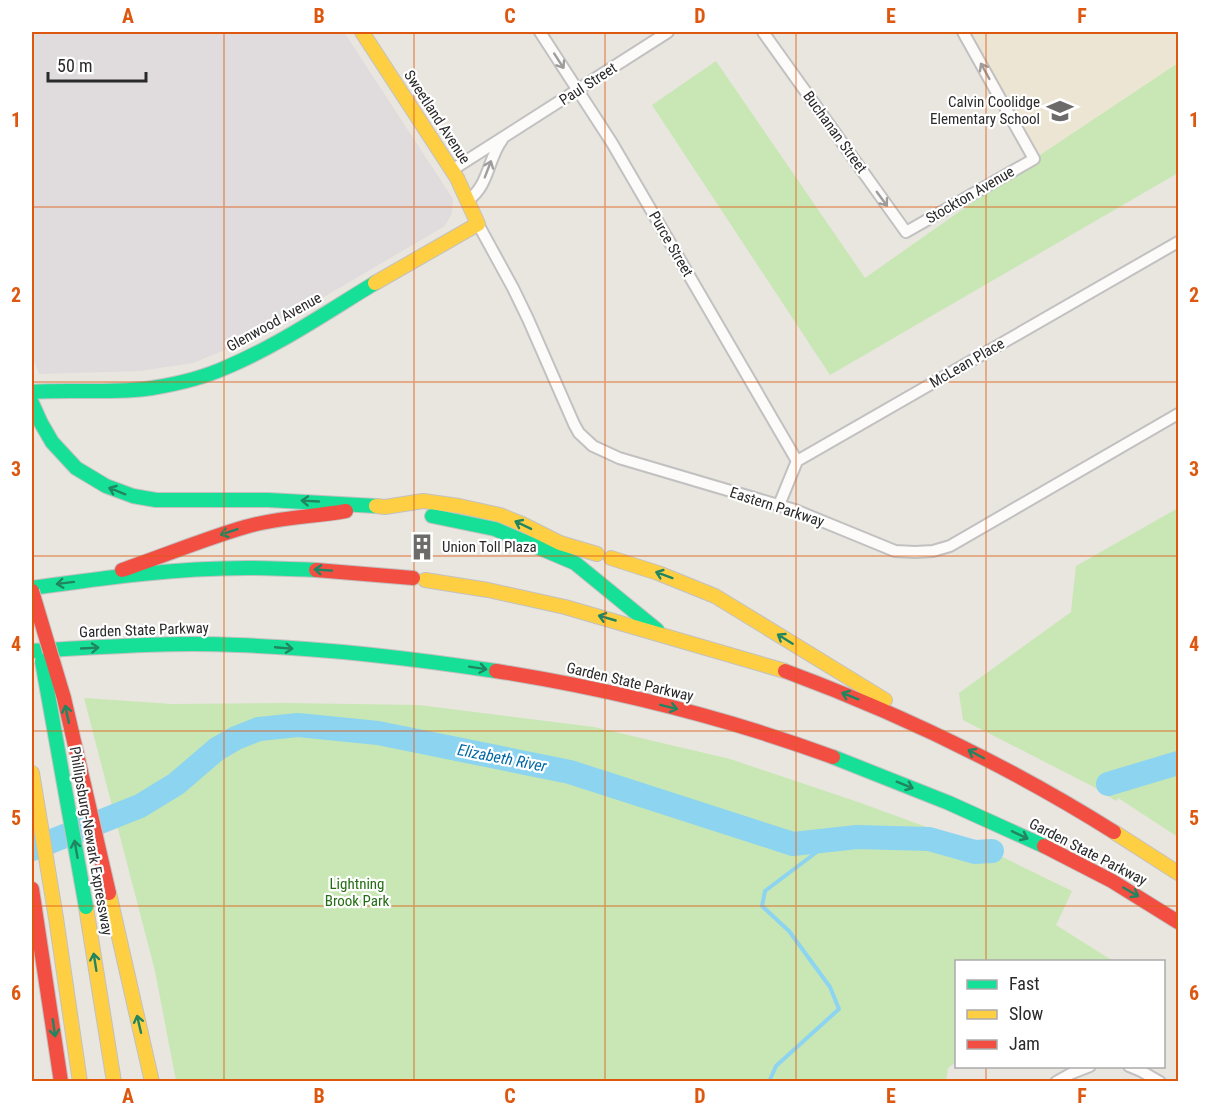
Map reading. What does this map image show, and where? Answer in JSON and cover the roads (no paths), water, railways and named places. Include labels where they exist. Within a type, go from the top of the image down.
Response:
[{"type":"main road","name":"Sweetland Avenue","points":[[362,32],[452,170],[478,224]]},
{"type":"main road","name":"Glenwood Avenue","points":[[32,392],[131,390],[177,383],[209,374],[269,347],[478,224]]},
{"type":"main road","points":[[32,403],[46,432],[76,468],[95,481],[124,494],[144,499],[180,501],[268,500],[369,507],[423,501],[474,509],[511,519],[560,543],[597,554]]},
{"type":"main road","points":[[99,579],[244,526],[369,507]]},
{"type":"main road","points":[[385,507],[495,529],[575,562],[663,634]]},
{"type":"main road","points":[[611,558],[658,573],[716,596],[942,736]]},
{"type":"main road","name":"Garden State Parkway","points":[[32,590],[99,579],[246,568],[296,569],[419,579],[535,599],[663,634],[781,670],[863,701],[942,736],[1009,772],[1085,814],[1179,873]]},
{"type":"main road","points":[[32,590],[64,698],[152,1081]]},
{"type":"main road","name":"Phillipsburg-Newark Expressway","points":[[32,607],[63,771],[114,1082]]},
{"type":"main road","name":"Garden State Parkway","points":[[32,651],[178,644],[264,646],[407,659],[510,673],[643,700],[780,739],[850,763],[967,811],[1081,865],[1135,894],[1179,922]]},
{"type":"main road","points":[[32,773],[80,1082]]},
{"type":"main road","points":[[32,889],[61,1082]]},
{"type":"street","name":"Purce Street","points":[[540,32],[612,143],[797,460]]},
{"type":"street","name":"Paul Street","points":[[452,170],[668,32]]},
{"type":"street","name":"Buchanan Street","points":[[763,32],[906,232]]},
{"type":"street","name":"Stockton Avenue","points":[[906,232],[1034,159],[963,32]]},
{"type":"street","name":"Paul Street","points":[[468,200],[480,188],[497,147],[507,135]]},
{"type":"street","name":"Eastern Parkway","points":[[478,224],[528,319],[570,416],[579,433],[586,440],[619,458],[809,515],[896,551],[933,551],[950,546],[1179,414]]},
{"type":"street","name":"McLean Place","points":[[797,460],[1179,242]]},
{"type":"street","points":[[779,505],[797,460]]},
{"type":"street","points":[[1056,1082],[1085,1068]]},
{"type":"street","points":[[1134,1068],[1160,1082]]},
{"type":"waterway","name":"Elizabeth River","points":[[32,849],[140,806],[176,784],[217,749],[236,738],[259,729],[298,725],[378,733],[570,772],[793,844],[857,837],[929,839],[975,852],[992,851]]},
{"type":"waterway","name":"Elizabeth River","points":[[1108,784],[1178,763]]},
{"type":"waterway","points":[[769,1082],[776,1066],[839,1009],[830,987],[789,931],[762,906],[765,891],[834,839]]},
{"type":"place","name":"Calvin Coolidge Elementary School","points":[[1060,111]]},
{"type":"place","name":"Union Toll Plaza","points":[[422,547]]},
{"type":"park label","name":"Lightning Brook Park","points":[[357,892]]}]
